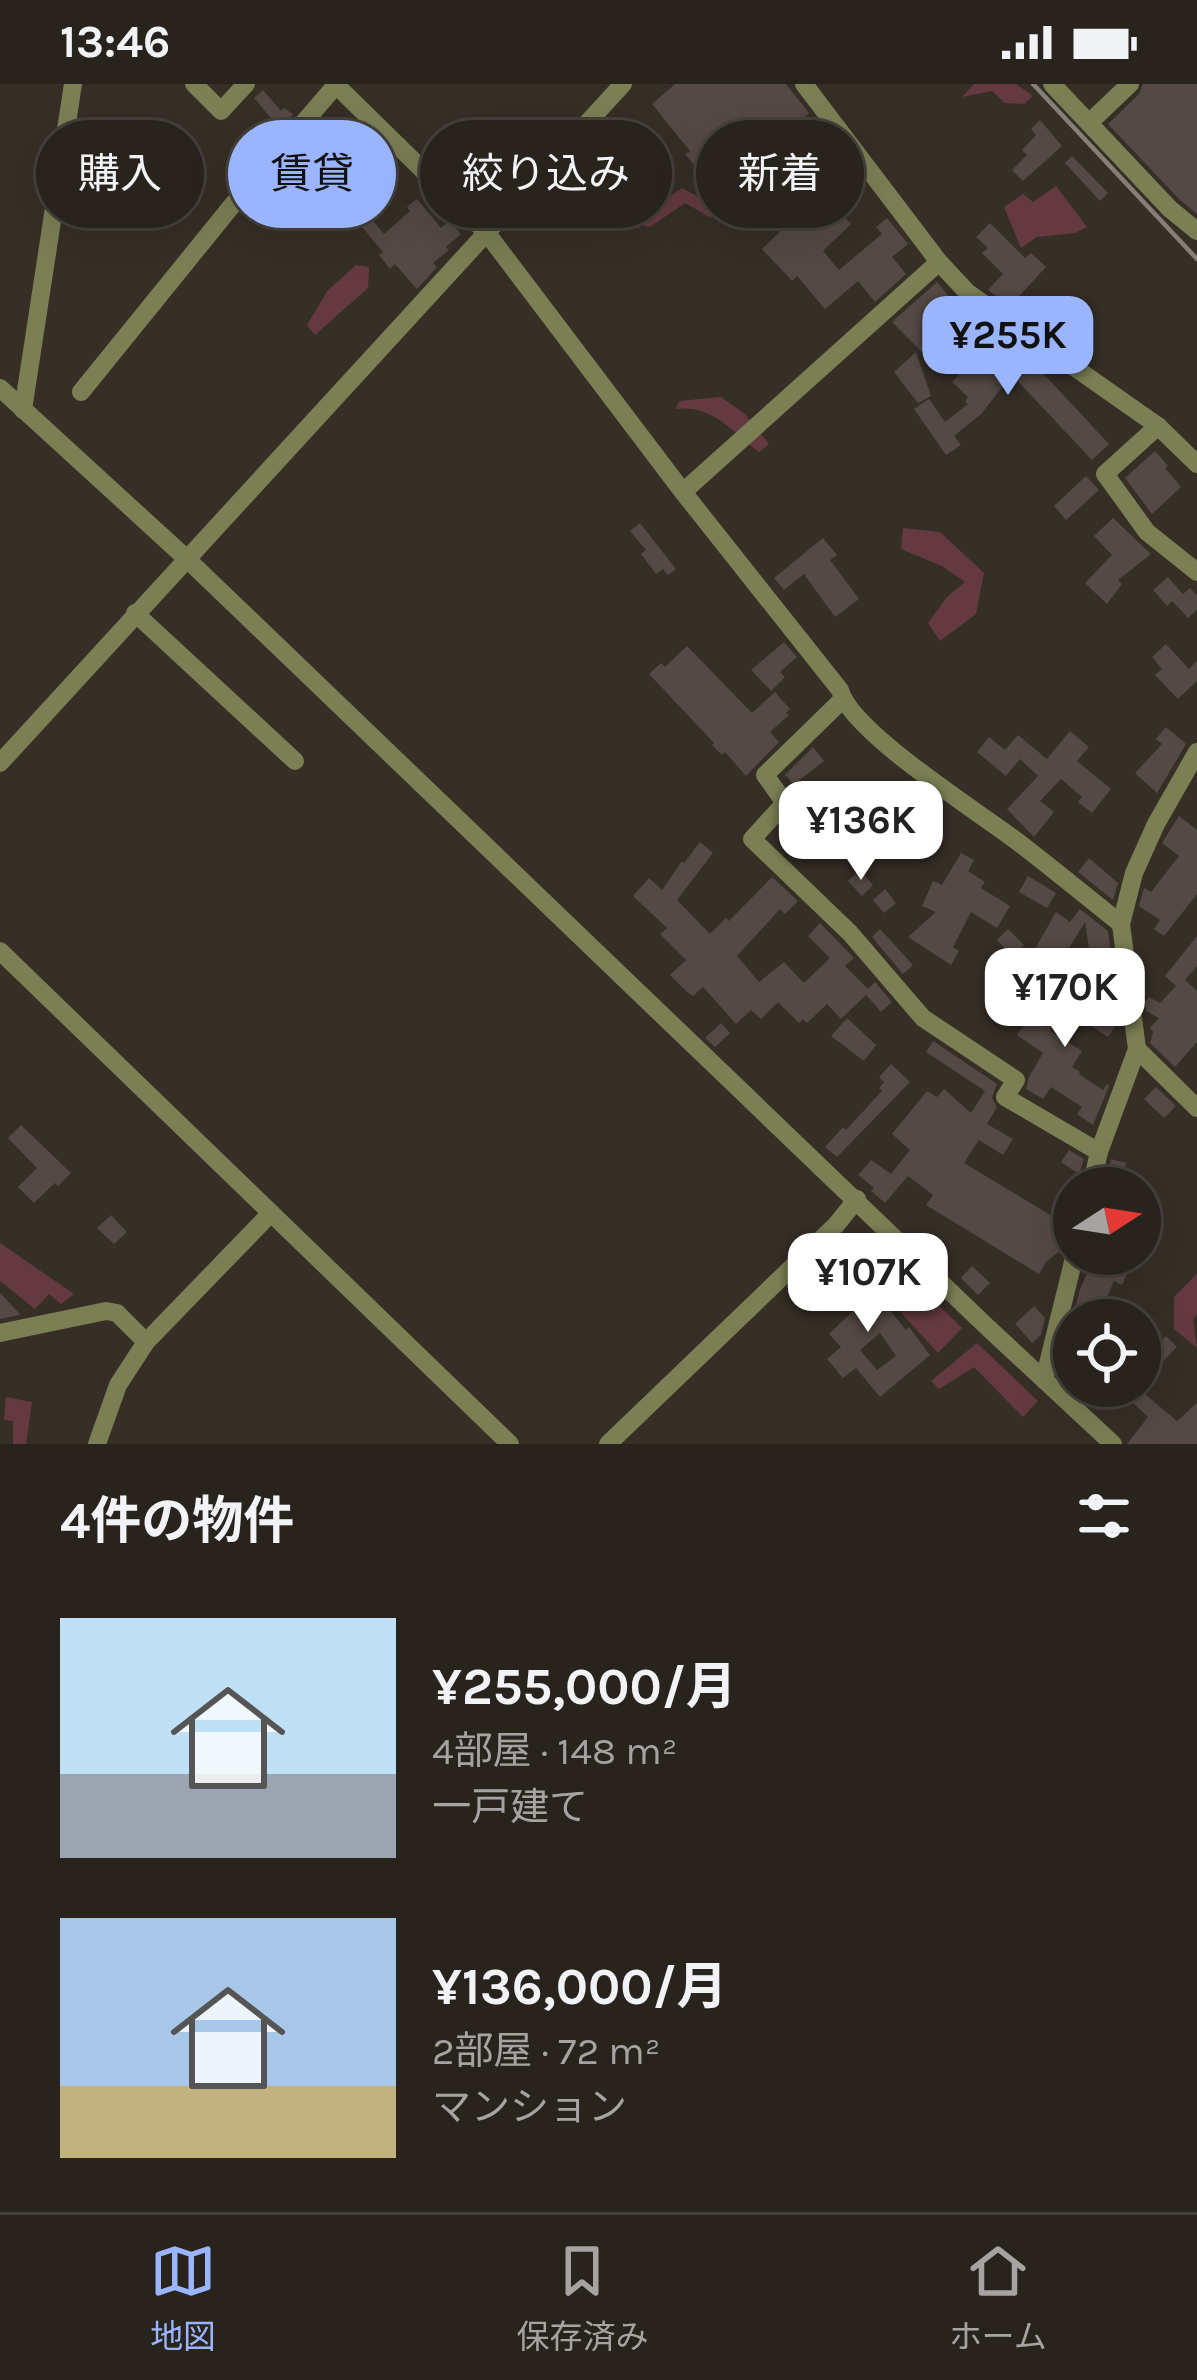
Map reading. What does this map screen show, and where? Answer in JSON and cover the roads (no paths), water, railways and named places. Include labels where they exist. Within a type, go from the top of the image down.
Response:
[{"type":"street","points":[[23,410],[73,84]]},
{"type":"street","points":[[194,84],[221,111],[246,84]]},
{"type":"street","points":[[0,764],[622,84]]},
{"type":"street","points":[[804,84],[967,292],[1158,426],[1197,464]]},
{"type":"street","points":[[1052,84],[1170,209],[1197,231]]},
{"type":"street","points":[[1089,123],[1130,84]]},
{"type":"street","points":[[82,392],[336,85],[486,232],[879,740],[1121,925]]},
{"type":"street","points":[[683,492],[939,262]]},
{"type":"street","points":[[0,388],[188,560],[1112,1444]]},
{"type":"street","points":[[1158,426],[1105,474],[1148,532],[1197,572]]},
{"type":"street","points":[[135,614],[295,761]]},
{"type":"street","points":[[843,699],[765,775],[784,802],[752,839],[850,933],[922,1018],[1016,1080],[1005,1097],[1100,1152]]},
{"type":"street","points":[[1096,1167],[1136,1049],[1121,925],[1134,873],[1197,752]]},
{"type":"street","points":[[0,951],[509,1444]]},
{"type":"street","points":[[1136,1049],[1197,1108]]},
{"type":"street","points":[[608,1444],[836,1225],[857,1199]]},
{"type":"street","points":[[97,1444],[118,1385],[146,1342],[272,1213]]},
{"type":"street","points":[[1044,1380],[1070,1275]]},
{"type":"street","points":[[0,1333],[106,1311],[118,1313],[146,1342]]},
{"type":"railway","points":[[1033,84],[1197,259]]}]
